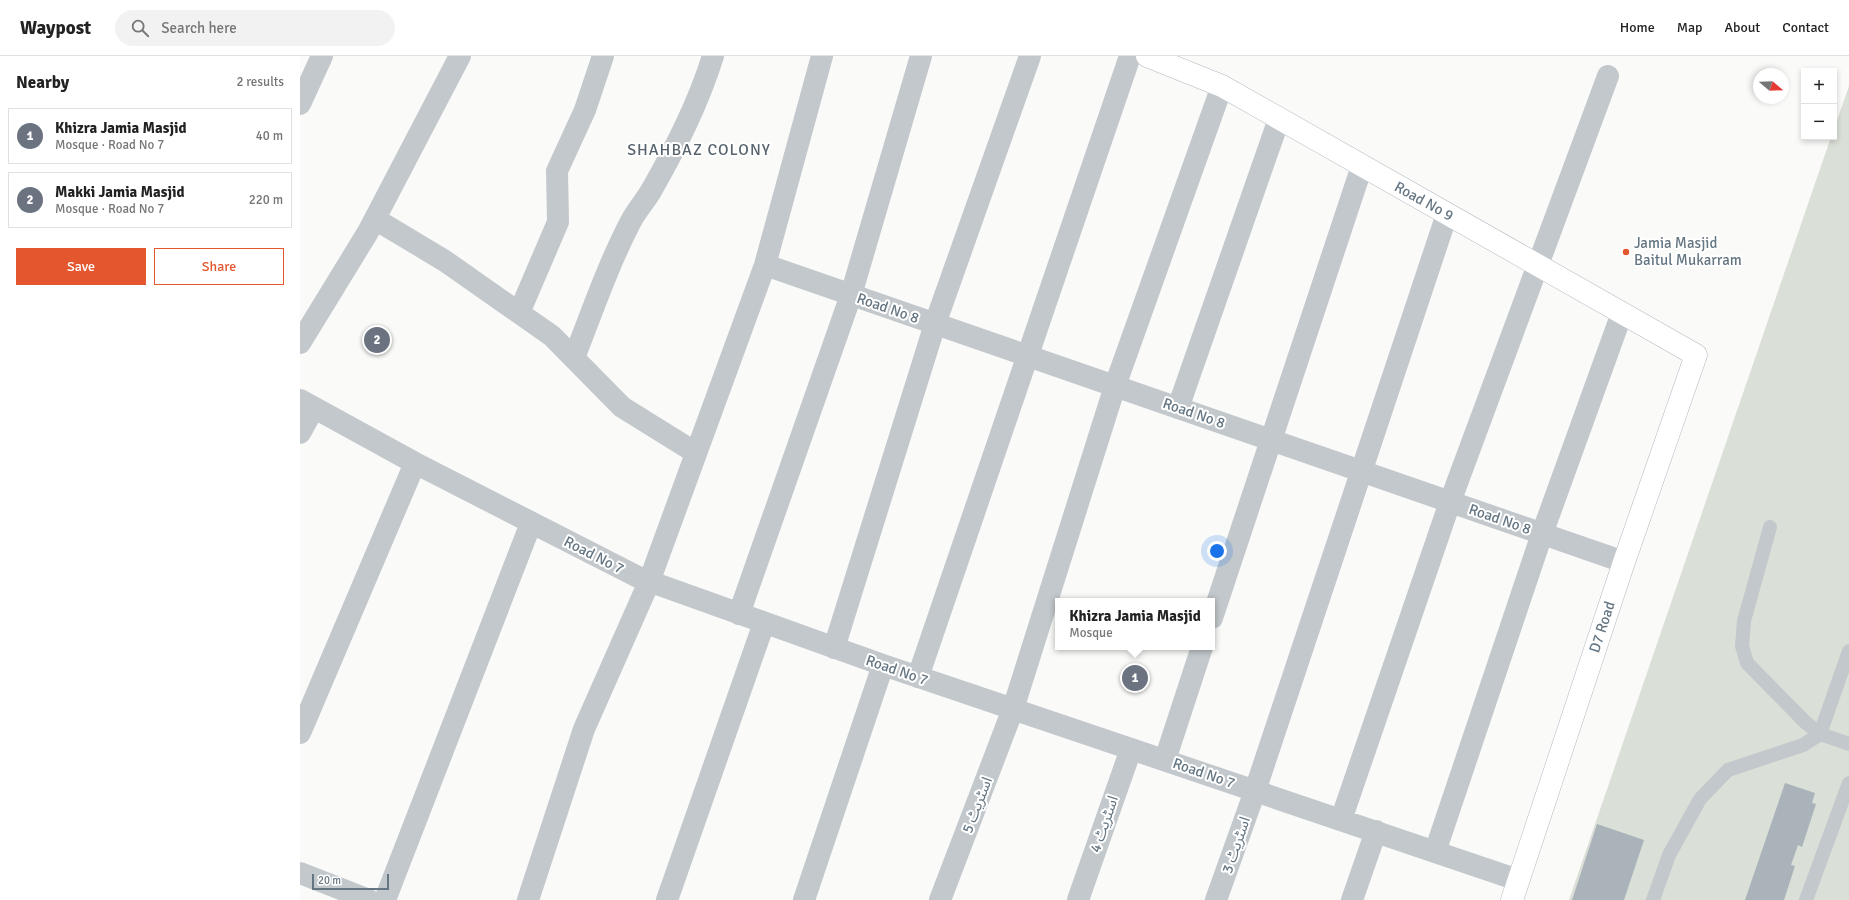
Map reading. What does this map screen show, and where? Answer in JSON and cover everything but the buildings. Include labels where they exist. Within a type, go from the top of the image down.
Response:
[{"type":"street","points":[[300,104],[322,56]]},
{"type":"street","points":[[300,343],[375,219],[460,56]]},
{"type":"street","points":[[519,313],[558,222],[557,171],[585,110],[603,56]]},
{"type":"street","points":[[574,358],[619,247],[632,220],[650,193],[676,147],[698,99],[713,56]]},
{"type":"street","points":[[528,900],[584,729],[649,582],[765,265],[822,56]]},
{"type":"street","points":[[739,614],[851,295],[921,56]]},
{"type":"street","points":[[834,648],[935,324],[1030,56]]},
{"type":"street","points":[[918,677],[1130,56]]},
{"type":"street","name":"Road No 9","points":[[1147,56],[1222,86],[1696,354]]},
{"type":"street","points":[[1341,820],[1450,502],[1608,76]]},
{"type":"street","name":"اسٹریٹ 5","points":[[940,900],[1013,709],[1115,386],[1222,86]]},
{"type":"street","points":[[1178,408],[1279,119]]},
{"type":"street","points":[[1215,609],[1362,166]]},
{"type":"street","name":"اسٹریٹ 3","points":[[1216,900],[1255,791],[1360,471],[1447,214]]},
{"type":"street","points":[[375,219],[445,261],[552,336],[622,407],[696,453]]},
{"type":"street","name":"Road No 8","points":[[765,265],[1624,562]]},
{"type":"street","points":[[1435,852],[1542,534],[1622,313]]},
{"type":"street","name":"D7 Road","points":[[1512,900],[1624,562],[1696,354]]},
{"type":"street","points":[[300,433],[307,404]]},
{"type":"street","name":"Road No 7","points":[[307,404],[415,464],[649,582],[883,665],[1518,880]]},
{"type":"street","points":[[300,733],[415,464]]},
{"type":"street","points":[[385,900],[531,523]]},
{"type":"street","points":[[667,900],[764,623]]},
{"type":"street","points":[[1165,760],[1201,650]]},
{"type":"street","points":[[804,900],[883,665]]},
{"type":"street","name":"اسٹریٹ 4","points":[[1078,900],[1131,749]]},
{"type":"street","points":[[1352,900],[1376,831]]},
{"type":"street","points":[[300,873],[369,900]]},
{"type":"lane","points":[[1770,527],[1744,621],[1742,646],[1747,664],[1805,722],[1820,734],[1849,744]]},
{"type":"lane","points":[[1653,900],[1669,855],[1696,806],[1728,770],[1803,745],[1820,734],[1849,651]]},
{"type":"lane","points":[[1806,900],[1849,783]]},
{"type":"shaded area","points":[[1849,86],[1849,900],[1569,900],[1830,140],[1837,140],[1837,120]]},
{"type":"place","name":"Jamia Masjid Baitul Mukarram","points":[[1626,252]]},
{"type":"place","name":"Makki Jamia Masjid","points":[[377,340]]},
{"type":"place","name":"Khizra Jamia Masjid","points":[[1135,678]]},
{"type":"district","name":"SHAHBAZ COLONY","points":[[699,149]]}]
